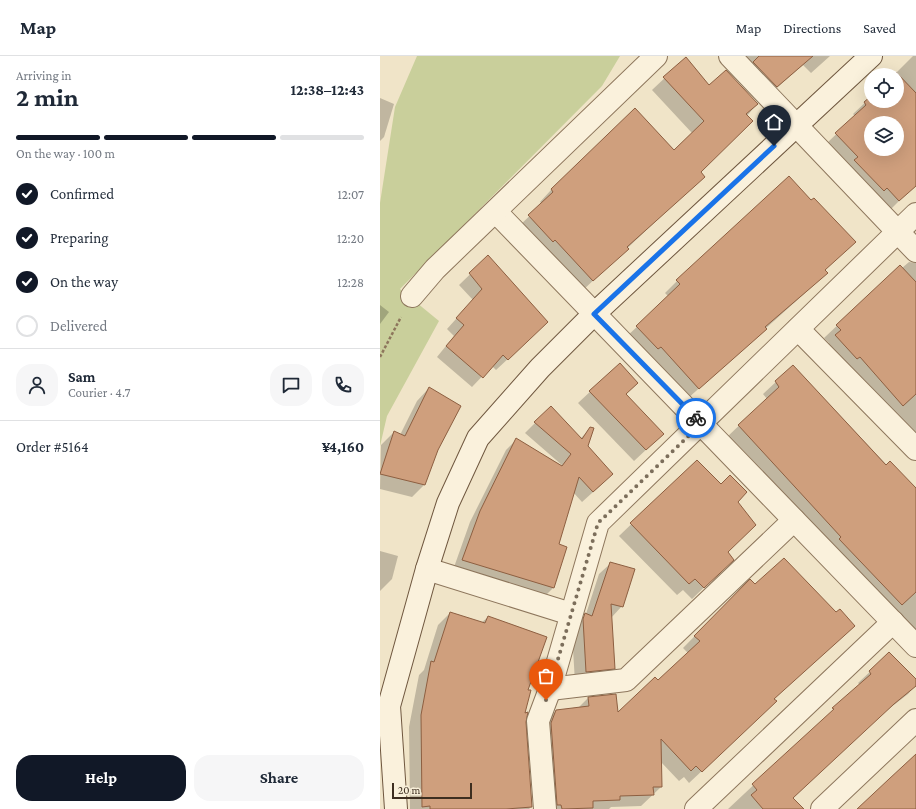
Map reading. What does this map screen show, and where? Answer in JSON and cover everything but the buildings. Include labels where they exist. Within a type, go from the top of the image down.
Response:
[{"type":"street","points":[[412,296],[435,269],[496,212],[656,56]]},
{"type":"street","points":[[730,56],[916,251]]},
{"type":"street","points":[[396,809],[384,705],[448,503],[478,438],[540,368],[594,314],[871,56]]},
{"type":"street","points":[[496,212],[916,646]]},
{"type":"street","points":[[545,809],[538,721],[550,689],[598,523],[916,214]]},
{"type":"street","points":[[798,329],[916,449]]},
{"type":"street","points":[[550,689],[626,680],[794,520]]},
{"type":"street","points":[[427,569],[571,614]]},
{"type":"street","points":[[696,809],[893,622]]},
{"type":"street","points":[[822,809],[916,720]]},
{"type":"path","points":[[380,357],[412,296]]},
{"type":"green space","points":[[417,56],[620,56],[602,86],[400,289],[439,321],[387,416],[380,446],[380,203],[395,107]]},
{"type":"way so far","points":[[546,700],[598,523],[701,424],[696,418]]},
{"type":"route","points":[[696,418],[594,314],[774,146]]}]
